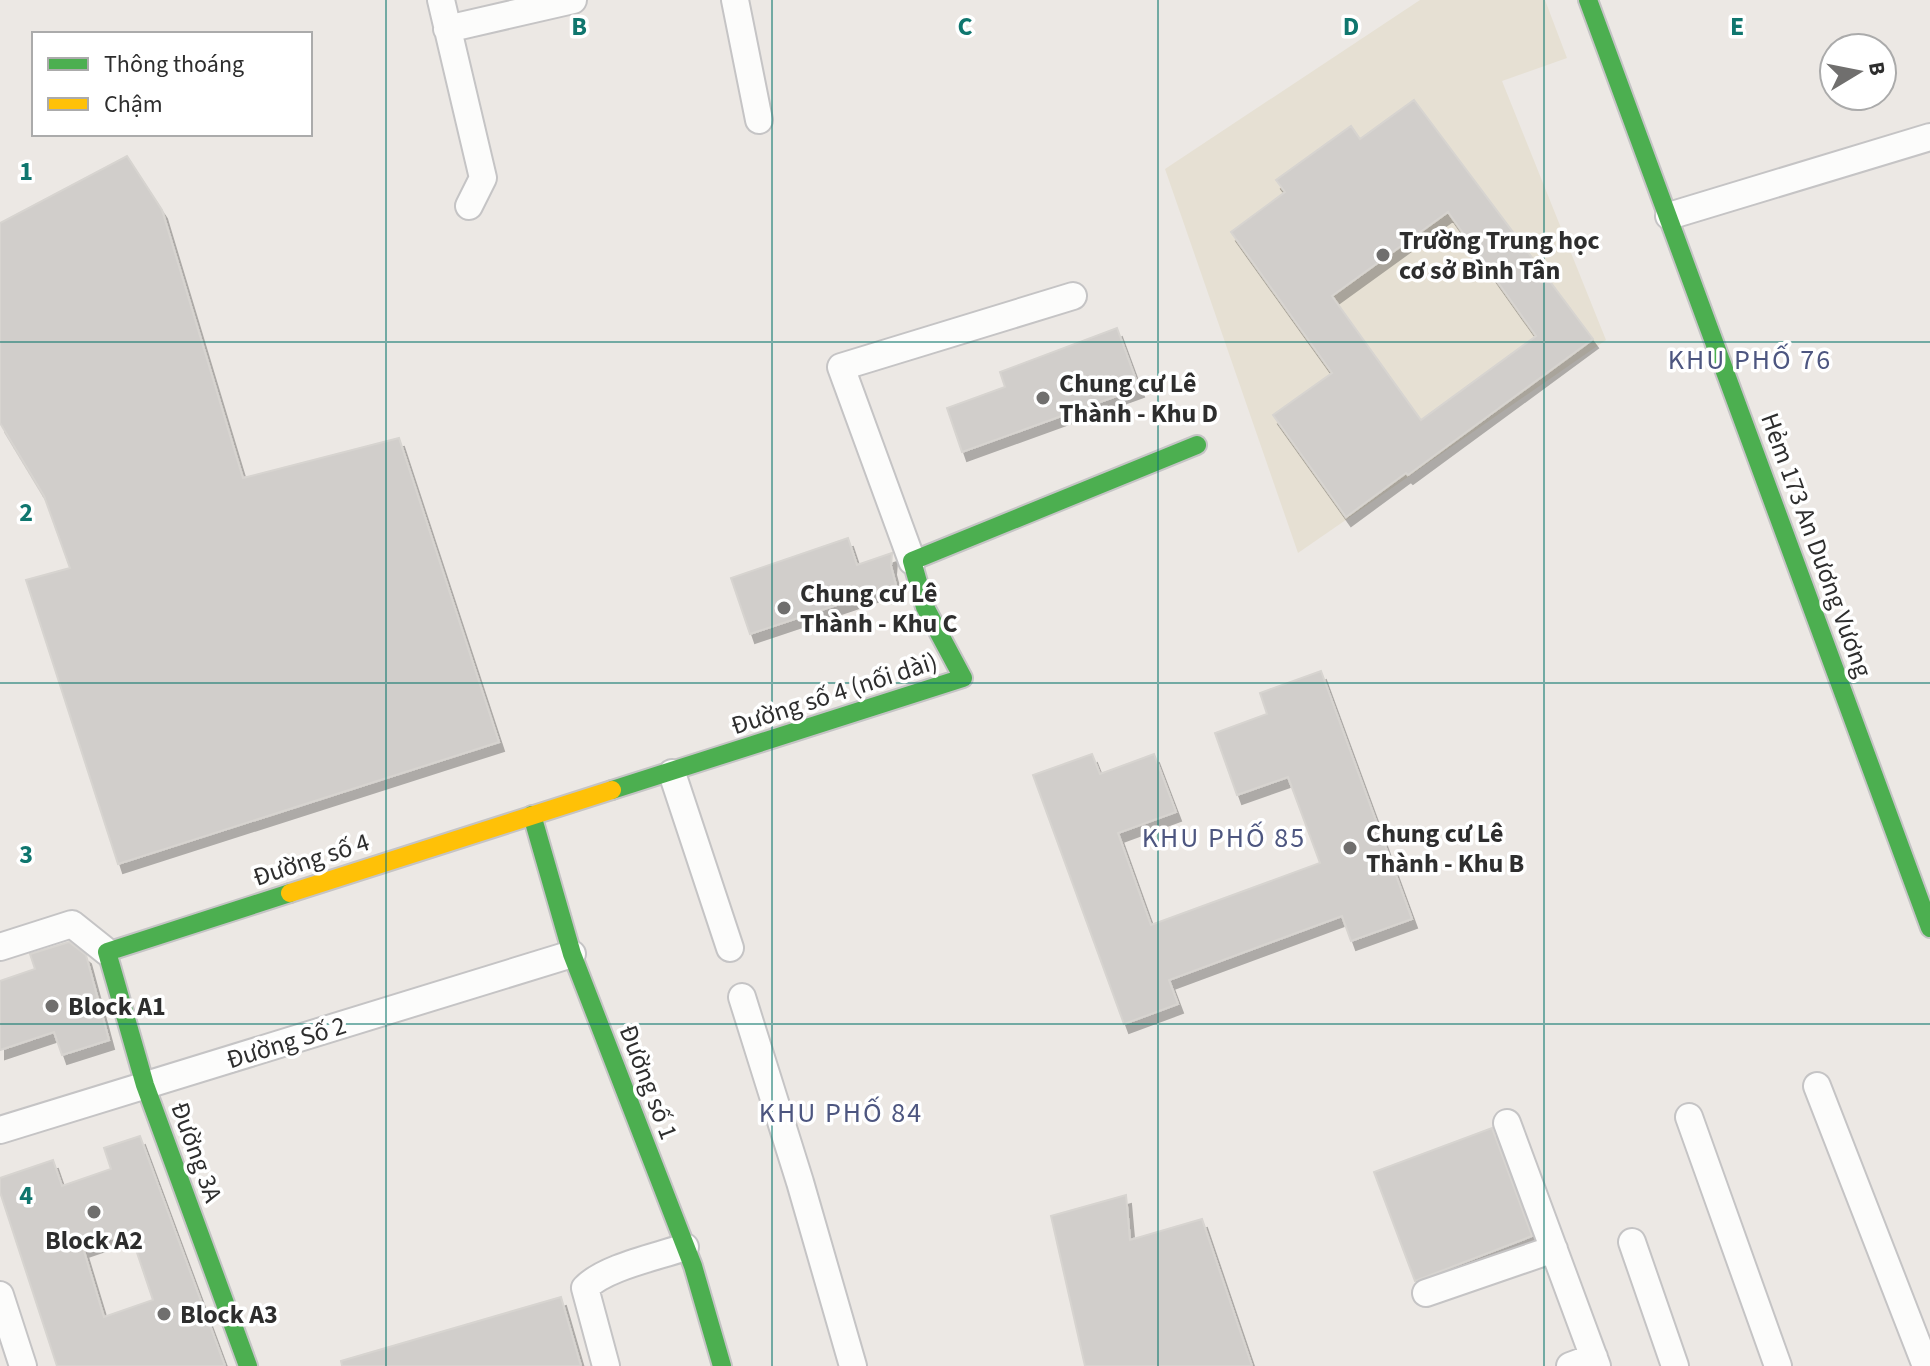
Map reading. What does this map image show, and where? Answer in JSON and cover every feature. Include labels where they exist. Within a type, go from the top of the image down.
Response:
[{"type":"street","points":[[441,0],[483,178],[469,206]]},
{"type":"street","points":[[447,29],[573,0]]},
{"type":"street","points":[[735,0],[759,120]]},
{"type":"street","name":"Hẻm 173 An Dương Vương","points":[[1588,0],[1930,928]]},
{"type":"street","points":[[1669,216],[1930,137]]},
{"type":"street","points":[[1073,296],[841,367],[912,561],[1197,445]]},
{"type":"street","name":"Đường số 4 (nối dài)","points":[[532,815],[963,678],[925,607],[912,561]]},
{"type":"street","points":[[672,773],[730,948]]},
{"type":"street","name":"Đường số 4","points":[[107,952],[532,815]]},
{"type":"street","name":"Đường số 1","points":[[532,815],[572,954],[685,1247],[722,1366]]},
{"type":"street","points":[[0,947],[72,924],[107,952]]},
{"type":"street","name":"Đường 3A","points":[[107,952],[145,1085],[248,1366]]},
{"type":"street","name":"Đường Số 2","points":[[0,1130],[572,954]]},
{"type":"street","points":[[742,997],[853,1366]]},
{"type":"street","points":[[1817,1086],[1926,1366]]},
{"type":"street","points":[[1689,1117],[1778,1366]]},
{"type":"street","points":[[1507,1123],[1554,1249],[1587,1363]]},
{"type":"street","points":[[1632,1242],[1675,1366]]},
{"type":"street","points":[[606,1366],[585,1288],[617,1270],[685,1247]]},
{"type":"street","points":[[1426,1293],[1554,1249]]},
{"type":"street","points":[[0,1295],[23,1366]]},
{"type":"shaded area","name":"Trường Trung học cơ sở Bình Tân","points":[[1420,0],[1545,0],[1567,58],[1502,81],[1606,340],[1298,553],[1165,169]]},
{"type":"building","points":[[1414,100],[1593,339],[1346,517],[1273,415],[1332,373],[1231,232],[1285,192],[1276,180],[1351,126],[1360,139]],"holes":[[[1448,212],[1536,336],[1421,420],[1332,296]]]},
{"type":"building","points":[[127,156],[162,210],[243,478],[399,438],[499,742],[118,864],[26,580],[70,568],[44,496],[0,423],[0,223]]},
{"type":"building","name":"Chung cư Lê Thành - Khu D","points":[[1117,328],[1139,388],[962,452],[947,408],[1005,387],[1000,372]]},
{"type":"building","name":"Chung cư Lê Thành - Khu C","points":[[848,538],[857,565],[892,553],[891,566],[896,585],[750,634],[731,578]]},
{"type":"building","name":"Chung cư Lê Thành - Khu B","points":[[1321,671],[1412,919],[1351,941],[1342,916],[1169,980],[1178,1004],[1124,1024],[1033,775],[1092,754],[1100,774],[1154,754],[1176,812],[1118,833],[1151,925],[1320,863],[1288,777],[1237,795],[1215,733],[1267,714],[1260,693]]},
{"type":"building","name":"Block A1","points":[[69,942],[86,955],[109,1040],[62,1055],[54,1032],[0,1050],[0,981],[35,969],[30,954]]},
{"type":"building","points":[[1492,1128],[1532,1236],[1415,1281],[1374,1172]]},
{"type":"building","points":[[140,1136],[225,1366],[57,1366],[0,1192],[0,1178],[53,1160],[62,1186],[111,1169],[104,1148]],"holes":[[[130,1232],[153,1300],[104,1317],[83,1248]]]},
{"type":"building","points":[[1126,1195],[1130,1240],[1202,1219],[1252,1366],[1085,1366],[1051,1216]]},
{"type":"building","points":[[561,1297],[581,1366],[342,1366],[341,1361]]},
{"type":"traffic: fast","points":[[1588,0],[1930,928]]},
{"type":"traffic: fast","points":[[612,790],[963,678],[925,607],[912,561],[1197,445]]},
{"type":"traffic: fast","points":[[532,815],[572,954],[693,1266],[722,1366]]},
{"type":"traffic: fast","points":[[248,1366],[145,1085],[107,952],[290,893]]},
{"type":"traffic: slow","points":[[290,893],[612,790]]},
{"type":"place","name":"Trường Trung học cơ sở Bình Tân","points":[[1383,255]]},
{"type":"place","name":"Chung cư Lê Thành - Khu D","points":[[1043,398]]},
{"type":"place","name":"Chung cư Lê Thành - Khu C","points":[[784,608]]},
{"type":"place","name":"Chung cư Lê Thành - Khu B","points":[[1350,848]]},
{"type":"place","name":"Block A1","points":[[52,1006]]},
{"type":"place","name":"Block A2","points":[[94,1212]]},
{"type":"place","name":"Block A3","points":[[164,1314]]},
{"type":"district","name":"KHU PHỐ 76","points":[[1750,359]]},
{"type":"district","name":"KHU PHỐ 85","points":[[1224,837]]},
{"type":"district","name":"KHU PHỐ 84","points":[[841,1112]]}]
